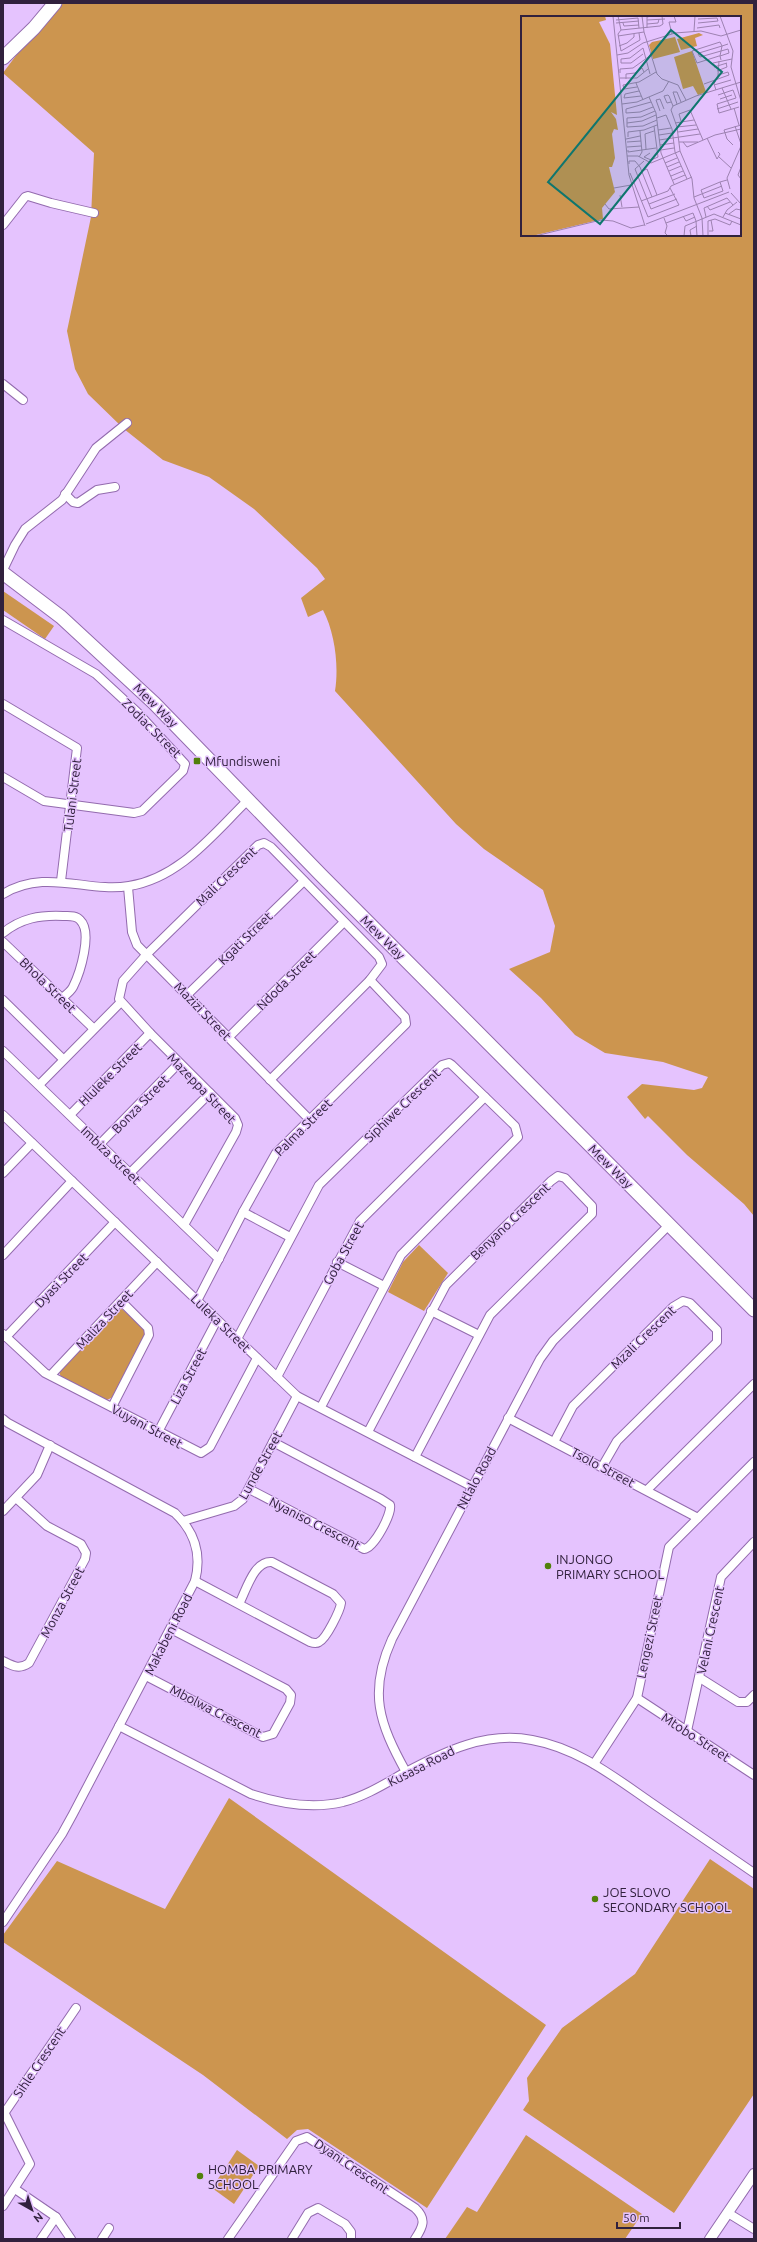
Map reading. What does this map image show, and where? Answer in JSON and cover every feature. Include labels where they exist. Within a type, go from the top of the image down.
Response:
[{"type":"main road","points":[[3,58],[34,28],[55,3]]},
{"type":"main road","name":"Mew Way","points":[[3,573],[61,617],[154,703],[248,800],[754,1310]]},
{"type":"street","points":[[3,225],[25,197],[28,196],[94,213]]},
{"type":"street","points":[[3,384],[23,400]]},
{"type":"street","points":[[3,570],[15,545],[25,529],[57,504],[96,448],[127,422]]},
{"type":"street","points":[[65,494],[73,502],[78,503],[97,490],[115,488]]},
{"type":"street","name":"Zodiac Street","points":[[3,620],[90,669],[137,712],[185,762],[183,771],[138,813],[108,811],[72,805]]},
{"type":"street","name":"Tulani Street","points":[[3,704],[76,746],[72,805],[62,881]]},
{"type":"street","points":[[3,778],[44,801],[72,805]]},
{"type":"street","points":[[3,894],[9,890],[36,883],[62,881],[90,886],[128,887],[150,881],[182,864],[248,800]]},
{"type":"street","name":"Mali Crescent","points":[[121,1002],[119,999],[123,981],[146,954],[258,845],[264,843],[268,845],[381,961],[380,968],[370,980],[270,1080]]},
{"type":"street","name":"Kgati Street","points":[[187,995],[304,881]]},
{"type":"street","name":"Mazizi Street","points":[[128,887],[132,932],[137,945],[310,1120]]},
{"type":"street","points":[[3,933],[11,926],[40,915],[76,917],[81,920],[84,926],[86,948],[72,988],[62,998]]},
{"type":"street","name":"Ndoda Street","points":[[228,1038],[344,922]]},
{"type":"street","name":"Bhola Street","points":[[3,942],[93,1028]]},
{"type":"street","name":"Palma Street","points":[[198,1301],[272,1158],[406,1024],[405,1017],[370,980]]},
{"type":"street","points":[[3,1000],[63,1059]]},
{"type":"street","points":[[38,1085],[93,1028],[121,1002]]},
{"type":"street","name":"Mazeppa Street","points":[[121,1002],[179,1063],[235,1118],[238,1124],[184,1225]]},
{"type":"street","name":"Hluleke Street","points":[[70,1115],[150,1033]]},
{"type":"street","name":"Imbiza Street","points":[[3,1051],[219,1259]]},
{"type":"street","name":"Bonza Street","points":[[100,1144],[179,1063]]},
{"type":"street","name":"Siphiwe Crescent","points":[[237,1339],[290,1237],[319,1186],[442,1065],[449,1063],[452,1065],[515,1126],[518,1137],[405,1250],[384,1286],[321,1407]]},
{"type":"street","points":[[130,1173],[210,1093]]},
{"type":"street","name":"Goba Street","points":[[277,1377],[337,1262],[363,1218],[485,1097]]},
{"type":"street","name":"Luleka Street","points":[[3,1115],[297,1396],[321,1407],[471,1486]]},
{"type":"street","points":[[3,1173],[32,1143]]},
{"type":"street","name":"Benyano Crescent","points":[[368,1432],[431,1311],[451,1280],[551,1181],[558,1176],[565,1178],[592,1206],[592,1214],[495,1311],[479,1336],[415,1457]]},
{"type":"street","points":[[3,1255],[72,1181]]},
{"type":"street","points":[[243,1212],[290,1237]]},
{"type":"street","name":"Dyasi Street","points":[[5,1336],[115,1222]]},
{"type":"street","name":"Ntlalo Road","points":[[406,1772],[386,1733],[381,1718],[378,1688],[380,1671],[392,1639],[471,1486],[540,1359],[553,1341],[669,1225]]},
{"type":"street","name":"Maliza Street","points":[[51,1376],[157,1262]]},
{"type":"street","points":[[337,1262],[384,1286]]},
{"type":"street","points":[[112,1407],[149,1335],[148,1328],[121,1301]]},
{"type":"street","name":"Mzali Crescent","points":[[554,1442],[573,1406],[673,1307],[682,1301],[690,1303],[717,1330],[717,1342],[622,1435],[602,1467]]},
{"type":"street","points":[[431,1311],[479,1336]]},
{"type":"street","name":"Liza Street","points":[[158,1432],[217,1320]]},
{"type":"street","name":"Vuyani Street","points":[[5,1336],[41,1371],[201,1453],[207,1451],[257,1358]]},
{"type":"street","points":[[647,1490],[754,1384]]},
{"type":"street","name":"Lunde Street","points":[[183,1521],[234,1506],[243,1499],[297,1396]]},
{"type":"street","name":"Tsolo Street","points":[[508,1418],[698,1518]]},
{"type":"street","name":"Makabeni Road","points":[[3,1922],[62,1834],[195,1581],[198,1556],[191,1532],[183,1521],[165,1506],[5,1423]]},
{"type":"street","name":"Nyaniso Crescent","points":[[249,1489],[364,1549],[373,1544],[390,1513],[390,1505],[381,1499],[273,1442]]},
{"type":"street","points":[[3,1511],[37,1475],[50,1445]]},
{"type":"street","name":"Lengezi Street","points":[[594,1764],[637,1698],[667,1553],[672,1543],[754,1462]]},
{"type":"street","name":"Monza Street","points":[[3,1661],[17,1667],[23,1667],[29,1663],[85,1559],[86,1553],[81,1544],[47,1526],[16,1498]]},
{"type":"street","name":"Velani Crescent","points":[[688,1731],[721,1577],[754,1542]]},
{"type":"street","points":[[195,1581],[239,1604],[314,1643],[319,1643],[325,1637],[341,1603],[333,1594],[272,1562],[267,1561],[259,1567],[239,1604]]},
{"type":"street","name":"Mbolwa Crescent","points":[[146,1676],[263,1737],[273,1734],[290,1703],[291,1695],[286,1689],[171,1628]]},
{"type":"street","points":[[700,1678],[738,1702],[747,1702],[754,1695]]},
{"type":"street","name":"Mtobo Street","points":[[637,1698],[754,1775]]},
{"type":"street","name":"Kusasa Road","points":[[119,1726],[251,1794],[269,1800],[289,1803],[324,1804],[344,1802],[376,1789],[406,1772],[461,1746],[487,1739],[528,1739],[550,1744],[594,1764],[754,1873]]},
{"type":"street","name":"Sihle Crescent","points":[[4,2113],[76,2008]]},
{"type":"street","points":[[3,2206],[30,2164],[4,2113]]},
{"type":"street","name":"Dyani Crescent","points":[[228,2239],[296,2141],[307,2137],[415,2208],[422,2216],[424,2222],[415,2239]]},
{"type":"street","points":[[710,2239],[754,2174]]},
{"type":"street","points":[[15,2188],[56,2217],[71,2239]]},
{"type":"street","points":[[292,2239],[308,2213],[318,2208],[345,2224],[352,2232],[351,2239]]},
{"type":"street","points":[[728,2213],[754,2229]]},
{"type":"street","points":[[42,2239],[56,2217]]},
{"type":"street","points":[[102,2239],[109,2228]]},
{"type":"shaded area","points":[[55,3],[754,3],[754,1216],[744,1204],[687,1155],[648,1116],[645,1119],[627,1097],[642,1084],[694,1090],[702,1088],[708,1077],[663,1062],[605,1053],[575,1035],[541,998],[509,969],[550,952],[555,926],[543,890],[484,849],[456,824],[335,691],[335,650],[327,619],[323,610],[308,617],[301,598],[325,579],[317,568],[254,509],[209,477],[163,460],[124,429],[88,394],[75,369],[67,331],[91,217],[94,153],[3,73]]},
{"type":"shaded area","points":[[3,591],[54,626],[45,639],[3,610]]},
{"type":"shaded area","points":[[419,1245],[448,1273],[424,1311],[388,1292],[403,1262]]},
{"type":"shaded area","points":[[122,1309],[144,1328],[146,1334],[113,1397],[107,1400],[61,1377],[59,1372],[116,1311]]},
{"type":"shaded area","points":[[229,1798],[546,2025],[427,2208],[308,2129],[297,2130],[287,2139],[203,2075],[3,1942],[3,1935],[57,1861],[165,1909]]},
{"type":"shaded area","points":[[710,1859],[754,1889],[754,2094],[674,2213],[523,2110],[529,2101],[527,2078],[562,2028],[635,1974]]},
{"type":"shaded area","points":[[526,2135],[642,2214],[625,2239],[445,2239],[467,2207],[477,2212]]},
{"type":"shaded area","points":[[237,2150],[259,2166],[234,2204],[212,2188]]},
{"type":"place","name":"Mfundisweni","points":[[197,761]]},
{"type":"place","name":"INJONGO PRIMARY SCHOOL","points":[[548,1566]]},
{"type":"place","name":"JOE SLOVO SECONDARY SCHOOL","points":[[595,1899]]},
{"type":"place","name":"HOMBA PRIMARY SCHOOL","points":[[200,2176]]}]
